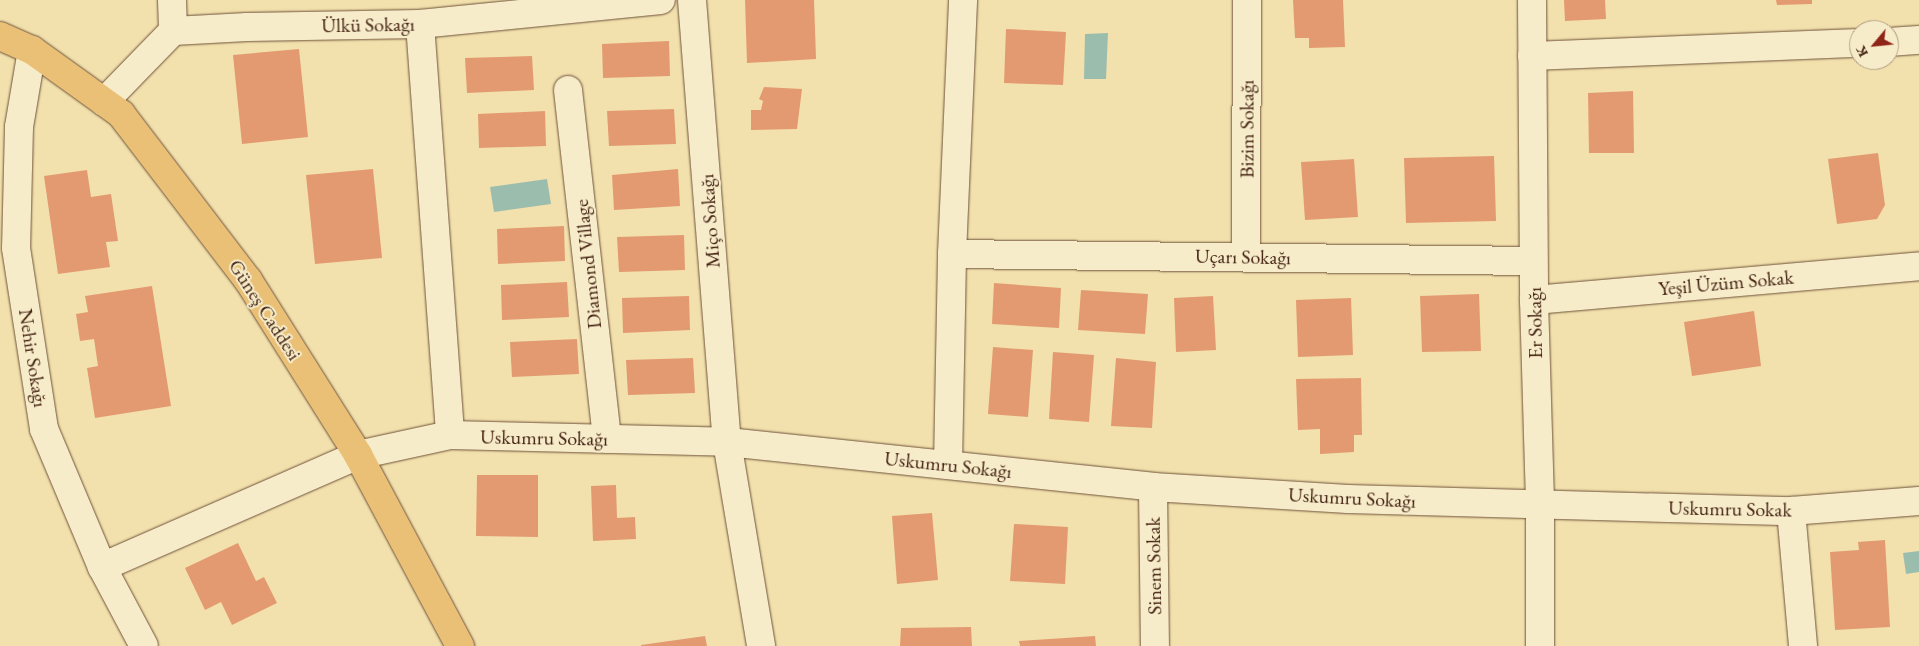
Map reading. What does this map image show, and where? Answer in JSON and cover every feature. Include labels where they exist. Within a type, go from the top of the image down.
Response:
[{"type":"main road","name":"Güneş Caddesi","points":[[0,36],[32,50],[121,114],[248,280],[358,455],[460,646]]},
{"type":"street","points":[[104,102],[173,31],[172,0]]},
{"type":"street","name":"Ülkü Sokağı","points":[[173,31],[247,27],[420,24],[518,7],[661,0]]},
{"type":"street","name":"Miço Sokağı","points":[[692,0],[727,442],[761,646]]},
{"type":"street","points":[[948,465],[952,254],[963,0]]},
{"type":"street","name":"Bizim Sokağı","points":[[1246,257],[1247,0]]},
{"type":"street","name":"Er Sokağı","points":[[1532,0],[1533,261],[1540,504],[1540,646]]},
{"type":"street","points":[[420,24],[450,435]]},
{"type":"street","points":[[1899,41],[1919,40]]},
{"type":"street","points":[[1532,56],[1849,43]]},
{"type":"street","name":"Nehir Sokağı","points":[[32,50],[19,127],[16,248],[44,429],[102,567],[144,646]]},
{"type":"street","name":"Diamond Village","points":[[568,90],[607,439]]},
{"type":"street","name":"Uçarı Sokağı","points":[[952,254],[1533,261]]},
{"type":"street","name":"Yeşil Üzüm Sokak","points":[[1534,300],[1919,266]]},
{"type":"street","name":"Uskumru Sokağı","points":[[102,567],[358,455],[450,435],[727,442],[1152,487],[1348,499],[1540,504]]},
{"type":"street","name":"Sinem Sokak","points":[[1152,487],[1155,646]]},
{"type":"street","name":"Uskumru Sokak","points":[[1540,504],[1791,511],[1919,501]]},
{"type":"street","points":[[1791,511],[1803,646]]},
{"type":"shaded area","points":[[1108,33],[1106,79],[1084,79],[1085,34]]},
{"type":"shaded area","points":[[547,179],[551,204],[494,212],[490,187]]},
{"type":"shaded area","points":[[1919,551],[1919,572],[1906,574],[1903,553]]},
{"type":"building","points":[[745,0],[814,0],[816,59],[747,63]]},
{"type":"building","points":[[1293,0],[1343,0],[1345,47],[1309,48],[1309,38],[1295,38]]},
{"type":"building","points":[[1564,0],[1605,0],[1606,19],[1565,21]]},
{"type":"building","points":[[1776,0],[1812,0],[1812,4],[1777,5]]},
{"type":"building","points":[[1006,29],[1066,32],[1063,85],[1004,83]]},
{"type":"building","points":[[669,41],[670,76],[603,78],[602,44]]},
{"type":"building","points":[[299,49],[308,137],[242,144],[233,55]]},
{"type":"building","points":[[532,56],[534,90],[467,93],[465,58]]},
{"type":"building","points":[[764,87],[802,89],[797,129],[751,130],[751,110],[761,110],[763,101],[759,99]]},
{"type":"building","points":[[1633,91],[1634,153],[1589,153],[1588,93]]},
{"type":"building","points":[[674,109],[676,144],[609,146],[607,111]]},
{"type":"building","points":[[545,111],[546,146],[479,148],[478,114]]},
{"type":"building","points":[[1878,153],[1885,205],[1877,219],[1837,224],[1828,159]]},
{"type":"building","points":[[1494,156],[1496,221],[1406,223],[1404,158]]},
{"type":"building","points":[[1354,159],[1358,217],[1305,220],[1301,162]]},
{"type":"building","points":[[373,169],[382,258],[315,264],[306,175]]},
{"type":"building","points":[[678,169],[680,206],[614,210],[612,175]]},
{"type":"building","points":[[87,170],[91,197],[111,194],[118,241],[106,242],[110,267],[58,274],[44,176]]},
{"type":"building","points":[[564,226],[565,261],[498,264],[497,229]]},
{"type":"building","points":[[684,235],[685,270],[619,272],[617,237]]},
{"type":"building","points":[[567,282],[569,317],[502,320],[501,285]]},
{"type":"building","points":[[994,283],[1061,288],[1059,328],[992,324]]},
{"type":"building","points":[[152,286],[171,406],[95,418],[87,368],[98,366],[94,339],[80,341],[76,314],[88,312],[85,296]]},
{"type":"building","points":[[1081,290],[1148,294],[1145,334],[1078,330]]},
{"type":"building","points":[[1479,294],[1481,351],[1422,352],[1420,296]]},
{"type":"building","points":[[689,296],[690,330],[623,333],[622,298]]},
{"type":"building","points":[[1213,296],[1216,350],[1176,352],[1174,298]]},
{"type":"building","points":[[1351,298],[1353,355],[1298,357],[1296,300]]},
{"type":"building","points":[[1754,311],[1761,366],[1692,376],[1684,322]]},
{"type":"building","points":[[577,339],[579,374],[512,377],[510,342]]},
{"type":"building","points":[[993,347],[1033,350],[1028,417],[988,414]]},
{"type":"building","points":[[1053,352],[1094,355],[1089,422],[1049,419]]},
{"type":"building","points":[[693,358],[695,393],[628,395],[626,360]]},
{"type":"building","points":[[1116,358],[1156,362],[1152,428],[1111,426]]},
{"type":"building","points":[[1361,378],[1362,435],[1354,435],[1354,452],[1320,454],[1320,429],[1298,430],[1296,379]]},
{"type":"building","points":[[477,475],[538,475],[538,537],[476,536]]},
{"type":"building","points":[[616,485],[617,518],[635,517],[636,539],[593,541],[591,486]]},
{"type":"building","points":[[932,513],[938,580],[897,584],[892,516]]},
{"type":"building","points":[[1014,524],[1068,527],[1065,584],[1010,581]]},
{"type":"building","points":[[1885,540],[1890,627],[1835,630],[1830,552],[1859,550],[1858,542]]},
{"type":"building","points":[[238,543],[256,581],[264,577],[277,603],[232,625],[221,602],[205,610],[185,568]]},
{"type":"building","points":[[971,627],[972,646],[900,646],[901,628]]},
{"type":"building","points":[[705,636],[707,646],[641,646],[641,645]]},
{"type":"building","points":[[1095,636],[1096,646],[1020,646],[1019,641]]}]
